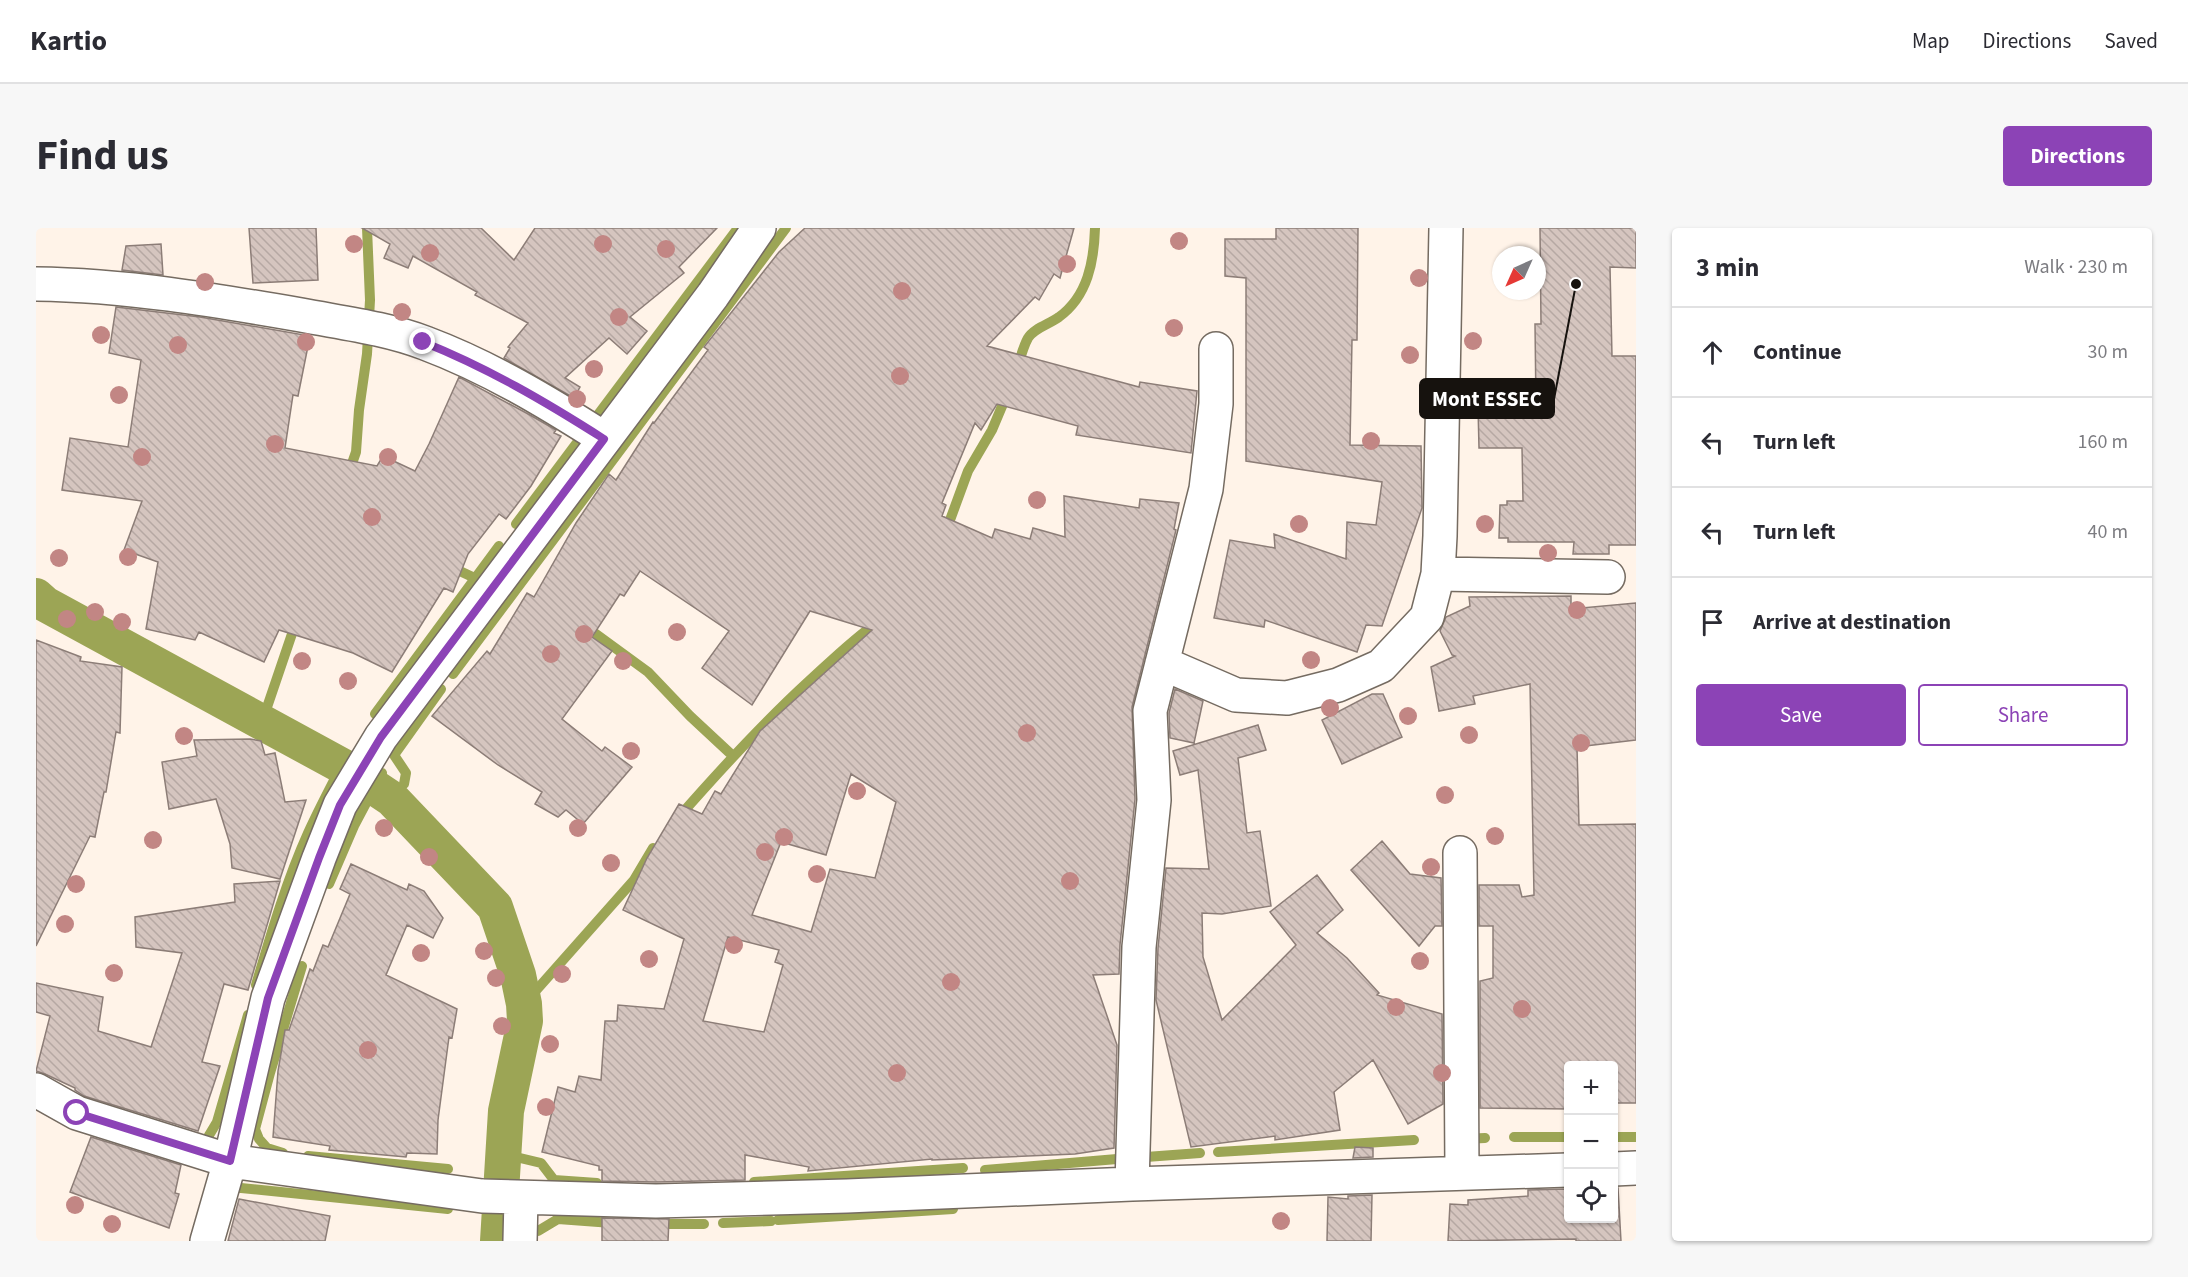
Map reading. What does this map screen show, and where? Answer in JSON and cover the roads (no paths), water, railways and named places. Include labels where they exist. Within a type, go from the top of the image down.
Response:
[{"type":"street","points":[[207,1241],[230,1161],[268,998],[340,805],[381,737],[713,295],[759,228]]},
{"type":"street","points":[[1162,663],[1236,695],[1287,698],[1338,685],[1381,666],[1427,617],[1438,574],[1446,228]]},
{"type":"street","points":[[36,284],[146,291],[233,303],[391,332],[463,358],[539,397],[604,439]]},
{"type":"street","points":[[1132,1184],[1139,947],[1154,800],[1150,711],[1206,489],[1216,404],[1216,349]]},
{"type":"street","points":[[1438,574],[1608,577]]},
{"type":"street","points":[[1460,853],[1462,1173]]},
{"type":"street","points":[[36,1090],[77,1113],[230,1161],[482,1196],[656,1201],[1564,1170]]},
{"type":"street","points":[[1618,1168],[1636,1168]]},
{"type":"street","points":[[520,1241],[521,1198]]},
{"type":"waterway","points":[[348,475],[356,452],[367,354],[370,300],[367,228]]},
{"type":"waterway","points":[[516,524],[738,228]]},
{"type":"waterway","points":[[453,674],[786,228]]},
{"type":"waterway","points":[[1017,369],[1028,338],[1038,329],[1059,317],[1077,299],[1088,277],[1095,228]]},
{"type":"waterway","points":[[946,531],[968,471],[992,430],[1008,392]]},
{"type":"waterway","points":[[375,714],[499,546]]},
{"type":"waterway","points":[[449,566],[479,580]]},
{"type":"waterway","points":[[36,596],[45,604],[344,767],[392,799],[495,907],[518,975],[525,1021],[506,1111],[498,1241]]},
{"type":"waterway","points":[[678,818],[792,697],[860,635],[879,621]]},
{"type":"waterway","points":[[262,722],[296,622]]},
{"type":"waterway","points":[[585,626],[648,672],[733,756]]},
{"type":"waterway","points":[[404,784],[406,773],[394,755],[441,689]]},
{"type":"waterway","points":[[256,985],[273,927],[300,852],[343,763]]},
{"type":"waterway","points":[[329,884],[354,826],[382,773]]},
{"type":"waterway","points":[[524,1004],[634,880],[653,848]]},
{"type":"waterway","points":[[283,1153],[267,1148],[259,1139],[255,1129],[302,966]]},
{"type":"waterway","points":[[196,1143],[208,1137],[217,1122],[248,1015]]},
{"type":"waterway","points":[[1514,1137],[1564,1137]]},
{"type":"waterway","points":[[1618,1137],[1636,1137]]},
{"type":"waterway","points":[[1464,1139],[1485,1138]]},
{"type":"waterway","points":[[1218,1152],[1414,1140]]},
{"type":"waterway","points":[[1146,1157],[1200,1153]]},
{"type":"waterway","points":[[308,1156],[448,1169]]},
{"type":"waterway","points":[[520,1158],[541,1163],[554,1180],[597,1183]]},
{"type":"waterway","points":[[985,1170],[1129,1158]]},
{"type":"waterway","points":[[754,1182],[963,1168]]},
{"type":"waterway","points":[[231,1187],[448,1209]]},
{"type":"waterway","points":[[778,1220],[953,1209]]},
{"type":"waterway","points":[[538,1231],[558,1219],[612,1223]]},
{"type":"waterway","points":[[723,1223],[771,1221]]},
{"type":"waterway","points":[[662,1224],[704,1224]]},
{"type":"place","name":"Mont ESSEC","points":[[1576,284]]}]
